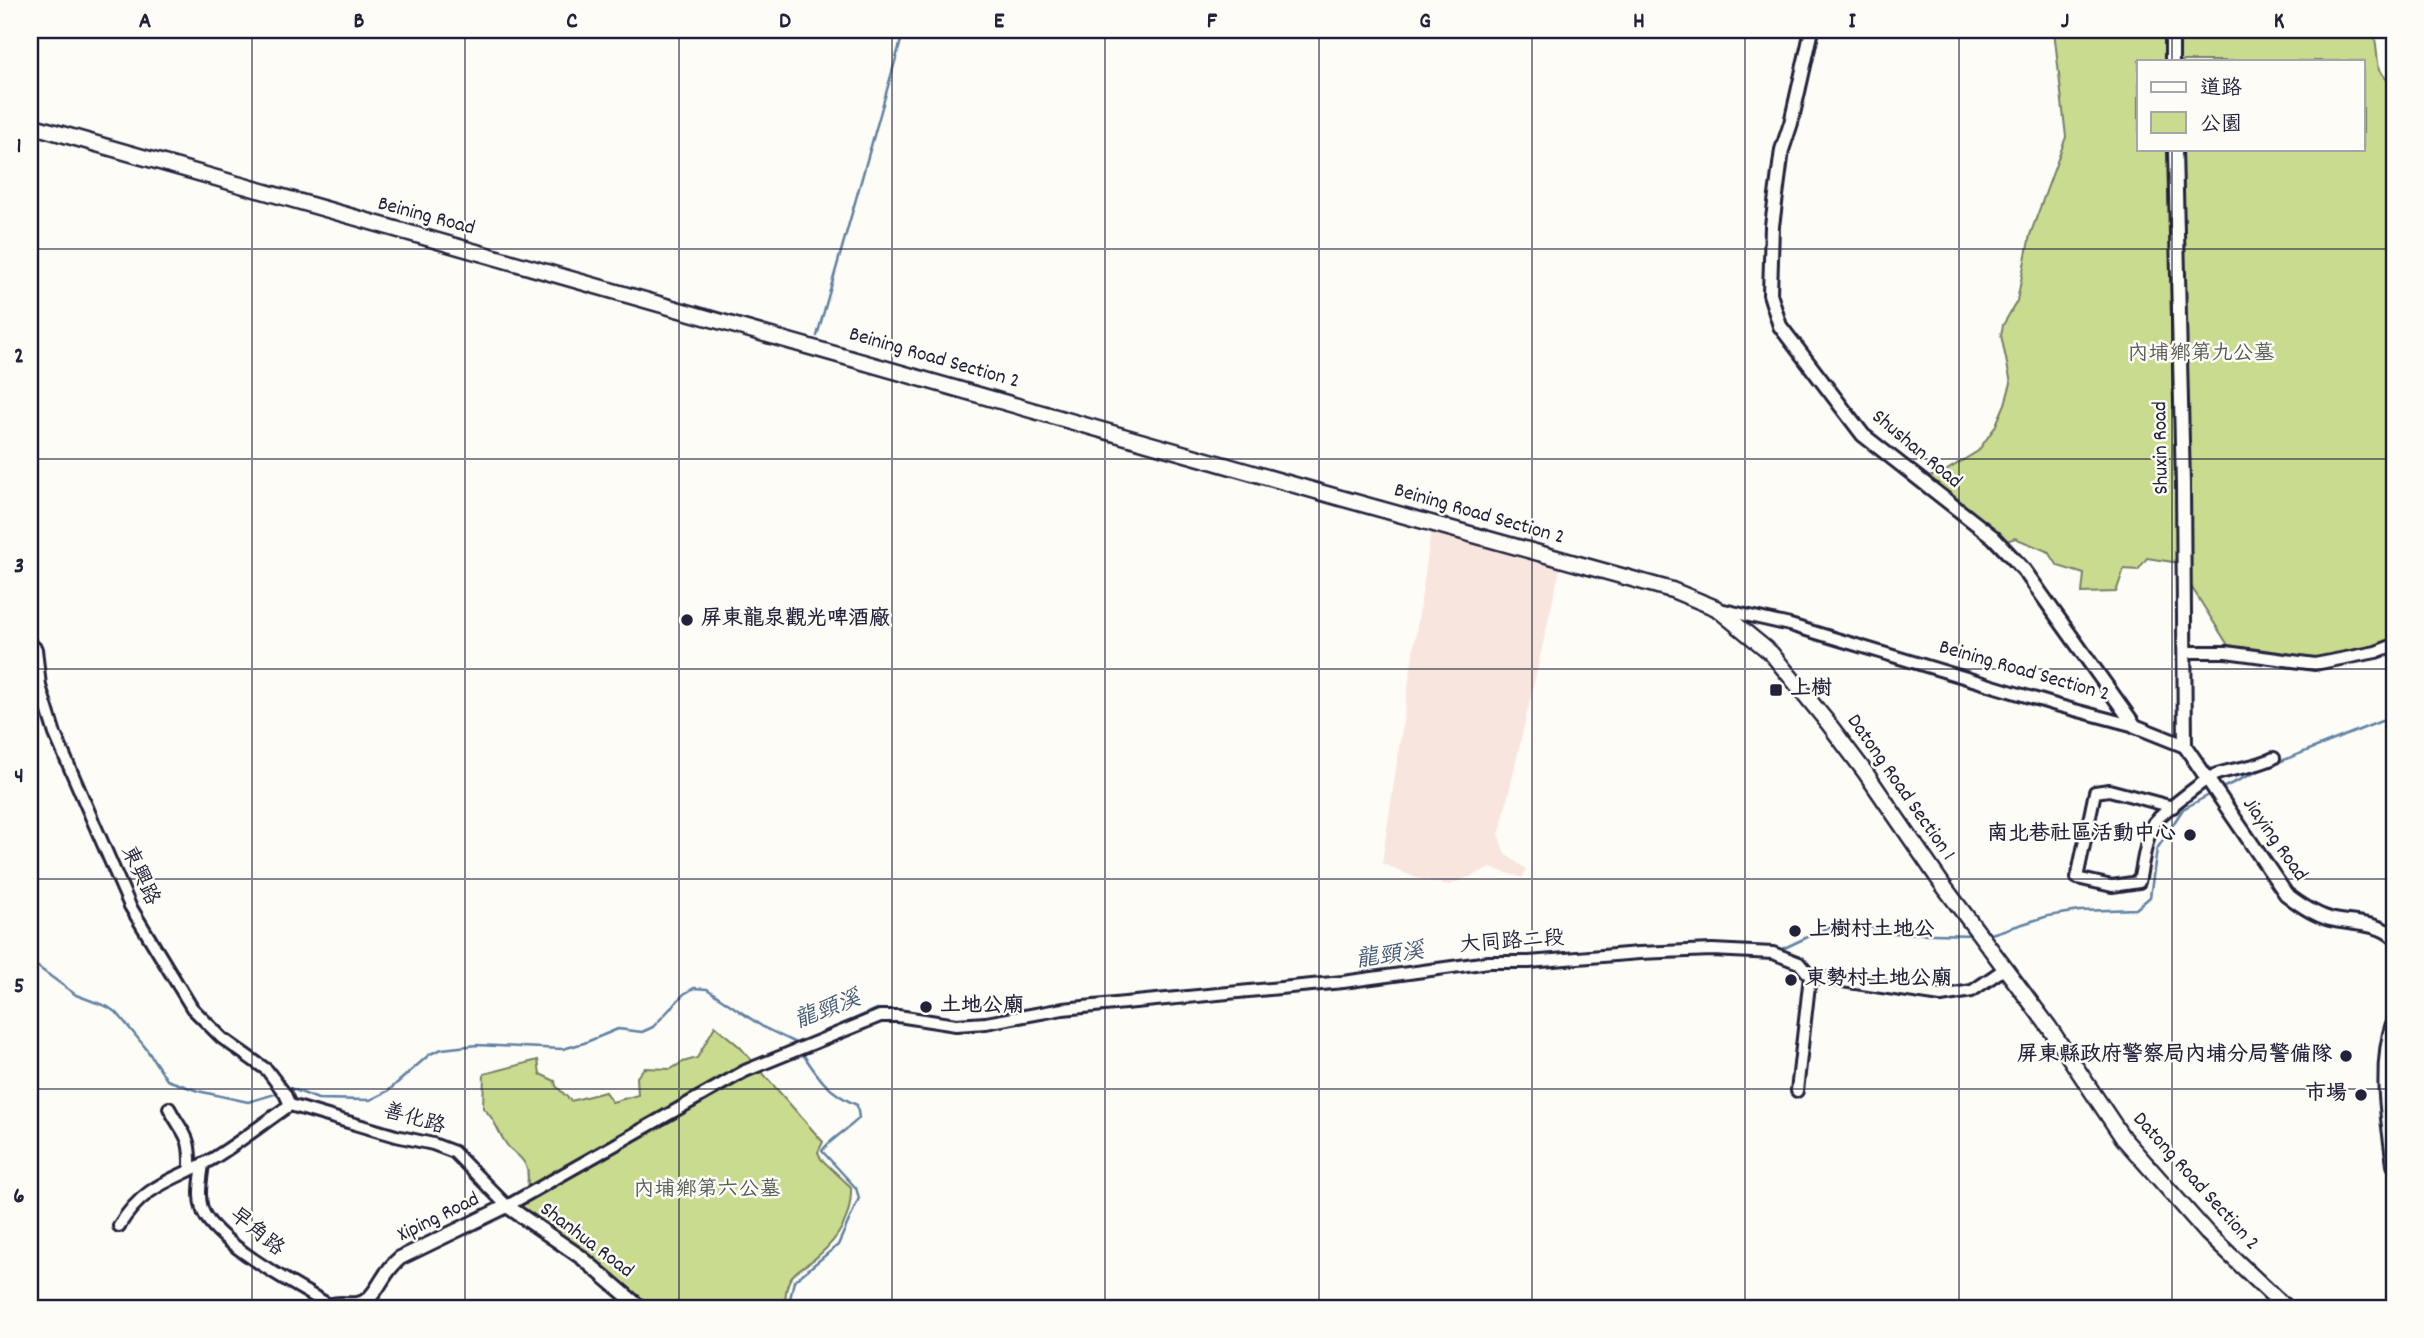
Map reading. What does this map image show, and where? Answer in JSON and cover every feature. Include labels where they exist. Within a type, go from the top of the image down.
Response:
[{"type":"main road","name":"Beining Road","points":[[30,125],[811,346]]},
{"type":"main road","name":"Beining Road Section 2","points":[[811,346],[1336,497],[1672,590],[1716,608]]},
{"type":"main road","name":"Datong Road Section 1","points":[[1716,608],[1770,653],[1828,723],[1980,935]]},
{"type":"main road","name":"Datong Road Section 2","points":[[1980,935],[2082,1074],[2123,1138],[2207,1233],[2287,1308]]},
{"type":"street","name":"Shushan Road","points":[[1812,30],[1791,123],[1782,150],[1772,226],[1770,294],[1780,326],[1863,435],[1993,537],[2024,570],[2135,726]]},
{"type":"street","points":[[2172,30],[2172,60]]},
{"type":"street","name":"Shuxin Road","points":[[2175,150],[2185,746]]},
{"type":"street","name":"Beining Road Section 2","points":[[1716,608],[1804,629],[2135,726]]},
{"type":"street","name":"東興路","points":[[30,643],[36,649],[40,686],[55,734],[130,906],[192,1008],[222,1038],[267,1070],[282,1089],[290,1105]]},
{"type":"street","points":[[2185,652],[2227,652],[2315,664],[2376,652],[2394,645]]},
{"type":"street","points":[[2135,726],[2185,746]]},
{"type":"street","name":"Jiaying Road","points":[[2185,746],[2286,894],[2307,910],[2390,932],[2394,937]]},
{"type":"street","points":[[2173,807],[2109,790],[2095,792],[2077,878],[2112,886],[2139,882],[2154,822],[2173,807],[2213,787],[2217,774],[2257,767],[2274,758]]},
{"type":"street","name":"大同路二段","points":[[507,1206],[745,1071],[880,1016],[898,1016],[956,1025],[986,1023],[1063,1009],[1343,982],[1489,962],[1529,962],[1639,953],[1712,950],[1773,953],[1799,963],[1810,976],[1941,996],[1972,991],[2004,969]]},
{"type":"street","points":[[1797,1091],[1810,976]]},
{"type":"street","points":[[2394,1020],[2389,1045],[2386,1110],[2394,1165]]},
{"type":"street","points":[[119,1226],[130,1208],[148,1192],[203,1164],[290,1105]]},
{"type":"street","name":"善化路","points":[[290,1105],[454,1152],[507,1206]]},
{"type":"street","points":[[169,1108],[191,1146],[190,1169]]},
{"type":"street","name":"早角路","points":[[203,1164],[200,1192],[205,1215],[225,1237],[327,1307]]},
{"type":"street","name":"Xiping Road","points":[[327,1307],[338,1303],[355,1305],[367,1300],[387,1268],[400,1258],[507,1206]]},
{"type":"street","name":"Shanhua Road","points":[[507,1206],[581,1256],[641,1308]]},
{"type":"shaded area","points":[[1431,532],[1560,569],[1499,836],[1505,854],[1526,869],[1523,878],[1491,868],[1449,885],[1416,878],[1382,863]]},
{"type":"green space","name":"內埔鄉第九公墓","points":[[2054,30],[2374,30],[2379,70],[2394,88],[2394,639],[2314,659],[2228,645],[2189,583],[2186,564],[2147,558],[2138,570],[2124,569],[2116,592],[2082,593],[2084,574],[2058,566],[2049,552],[2015,538],[2001,543],[1927,481],[1931,476],[1947,470],[1978,451],[1995,427],[2005,404],[2011,383],[2001,335],[2003,325],[2017,301],[2030,235],[2066,137]]},
{"type":"green space","name":"內埔鄉第六公墓","points":[[715,1026],[740,1047],[823,1142],[818,1152],[821,1159],[851,1187],[847,1216],[839,1233],[789,1281],[785,1308],[647,1308],[506,1201],[527,1188],[528,1171],[483,1108],[484,1074],[538,1060],[540,1074],[555,1081],[556,1086],[571,1101],[605,1092],[612,1102],[638,1095],[637,1077],[644,1068],[671,1069],[697,1058]]},
{"type":"waterway","points":[[817,336],[904,30]]},
{"type":"waterway","points":[[2220,789],[2269,766],[2394,716]]},
{"type":"waterway","points":[[1988,935],[2048,916],[2080,911],[2136,909],[2150,897],[2157,849],[2183,809],[2211,794]]},
{"type":"waterway","points":[[1778,951],[1831,926],[1858,924],[1893,933],[1974,935]]},
{"type":"waterway","name":"龍頸溪","points":[[1502,957],[1548,955]]},
{"type":"waterway","name":"龍頸溪","points":[[30,964],[76,995],[108,1007],[118,1014],[167,1080],[198,1091],[248,1102],[278,1093]]},
{"type":"waterway","name":"龍頸溪","points":[[284,1090],[290,1088],[318,1099],[370,1100],[388,1091],[430,1054],[442,1049],[477,1045],[563,1049],[618,1029],[642,1032],[653,1027],[684,994],[694,988],[707,989],[763,1027],[798,1044]]},
{"type":"waterway","name":"龍頸溪","points":[[1130,997],[1151,995]]},
{"type":"waterway","name":"龍頸溪","points":[[804,1041],[877,1009],[902,1011]]},
{"type":"waterway","name":"龍頸溪","points":[[974,1019],[995,1016]]},
{"type":"waterway","points":[[788,1308],[794,1281],[838,1245],[859,1198],[856,1188],[822,1151],[859,1118],[857,1105],[838,1095],[824,1083],[801,1051]]},
{"type":"place","name":"屏東龍泉觀光啤酒廠","points":[[687,620]]},
{"type":"place","name":"上樹","points":[[1776,690]]},
{"type":"place","name":"南北巷社區活動中心","points":[[2190,835]]},
{"type":"place","name":"上樹村土地公","points":[[1795,931]]},
{"type":"place","name":"東勢村土地公廟","points":[[1791,980]]},
{"type":"place","name":"土地公廟","points":[[926,1007]]},
{"type":"place","name":"屏東縣政府警察局內埔分局警備隊","points":[[2346,1056]]},
{"type":"place","name":"市場","points":[[2361,1095]]}]
